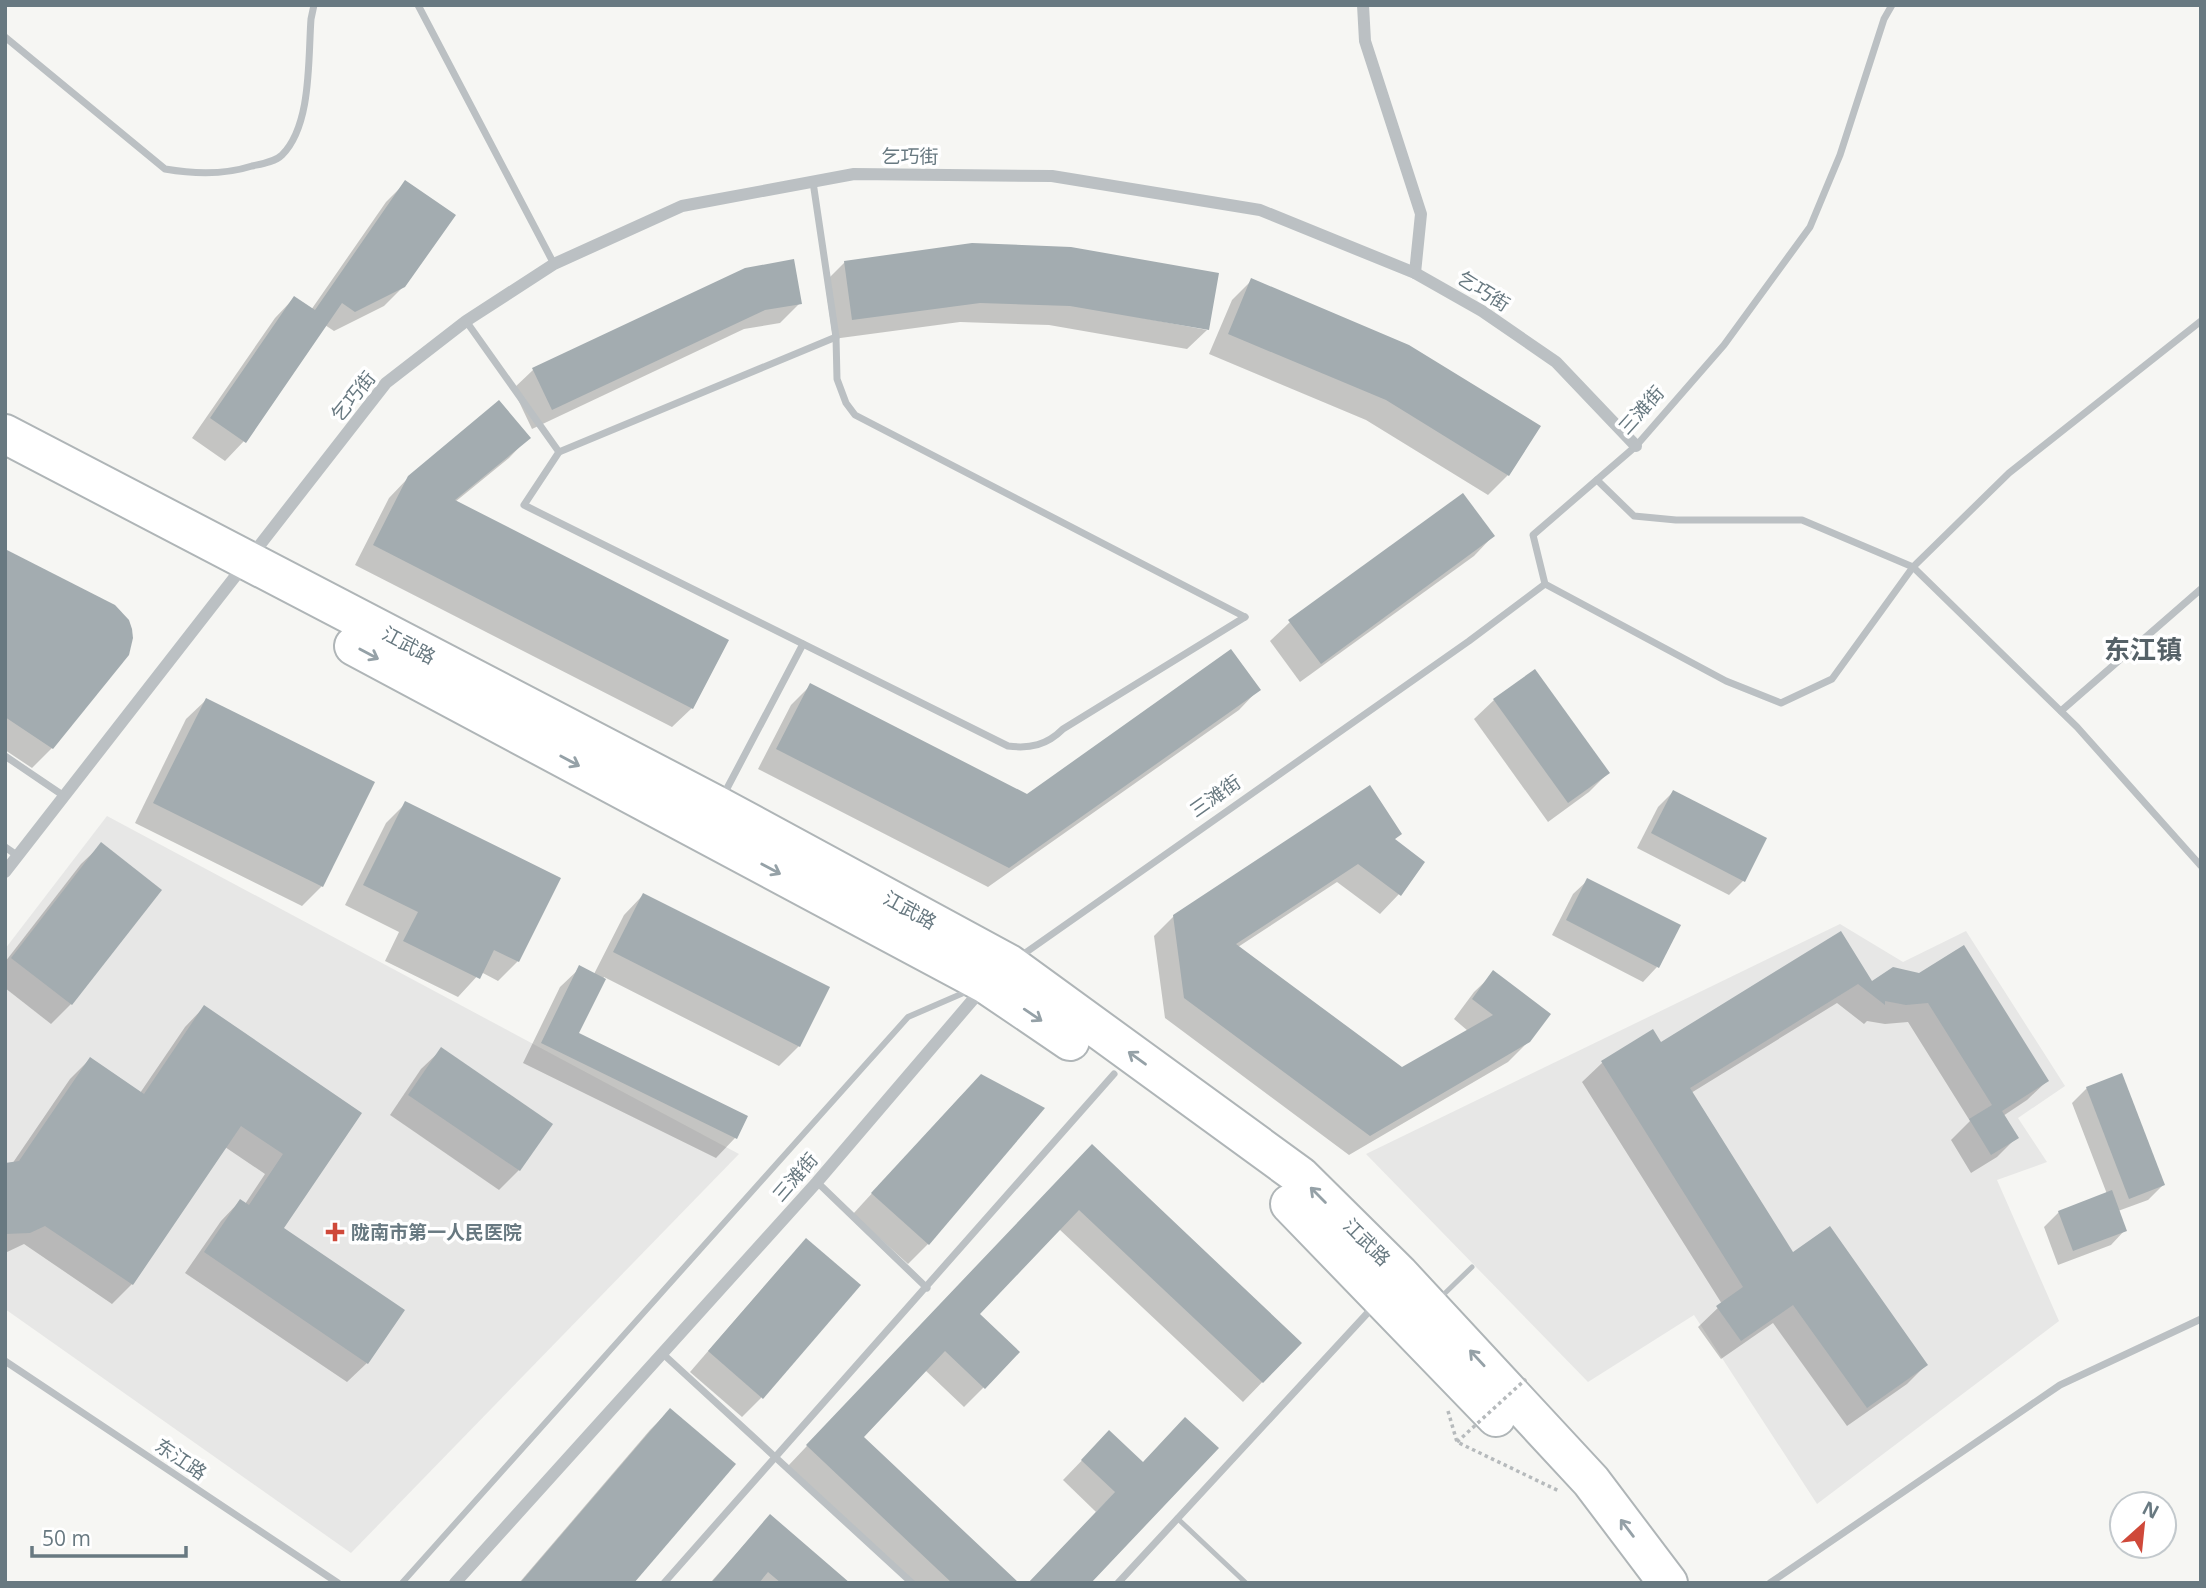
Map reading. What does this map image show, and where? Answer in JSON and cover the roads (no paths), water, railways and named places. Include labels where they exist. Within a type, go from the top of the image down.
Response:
[{"type":"main road","name":"江武路","points":[[5,434],[239,571],[998,974],[1060,1034],[1282,1195],[1572,1497],[1636,1583]]},
{"type":"main road","name":"江武路","points":[[5,463],[239,571],[718,806],[998,974],[1300,1176],[1430,1307],[1591,1481],[1668,1583]]},
{"type":"street","points":[[5,37],[165,169],[191,173],[237,171],[280,157],[293,140],[304,108],[314,5]]},
{"type":"street","points":[[418,5],[554,264]]},
{"type":"street","points":[[1363,5],[1364,41],[1421,214],[1415,273]]},
{"type":"street","name":"三滩街","points":[[455,1583],[817,1182],[998,974],[1469,641],[1545,584],[1533,535],[1636,446],[1724,345],[1810,227],[1840,155],[1892,5]]},
{"type":"street","name":"乞巧街","points":[[5,872],[386,383],[466,321],[554,264],[682,206],[853,174],[1052,176],[1260,210],[1415,273],[1482,311],[1556,362],[1636,446]]},
{"type":"street","points":[[813,182],[836,337],[837,379],[846,403],[855,415],[1245,617],[1044,743],[1020,748],[996,741],[524,505],[559,452],[836,337]]},
{"type":"street","points":[[466,321],[559,452]]},
{"type":"street","points":[[1545,584],[1726,681],[1781,703],[1832,679],[1913,567],[2009,473],[2201,321]]},
{"type":"street","points":[[1597,480],[1634,516],[1676,520],[1802,520],[1913,567],[2061,711],[2201,866]]},
{"type":"street","points":[[2061,711],[2201,589]]},
{"type":"street","points":[[718,806],[803,644]]},
{"type":"street","points":[[5,756],[64,796]]},
{"type":"street","points":[[5,847],[18,856]]},
{"type":"street","points":[[402,1583],[908,1017],[998,974]]},
{"type":"street","points":[[664,1583],[1114,1074]]},
{"type":"street","points":[[817,1182],[927,1288]]},
{"type":"street","points":[[1118,1583],[1382,1297]]},
{"type":"street","points":[[1770,1583],[2060,1385],[2201,1319]]},
{"type":"street","points":[[662,1353],[912,1583]]},
{"type":"street","name":"东江路","points":[[5,1361],[338,1583]]},
{"type":"lane","points":[[1430,1307],[1472,1267]]},
{"type":"lane","points":[[1177,1518],[1246,1583]]},
{"type":"place","name":"陇南市第一人民医院","points":[[335,1232]]},
{"type":"district","name":"东江镇","points":[[2143,649]]}]
